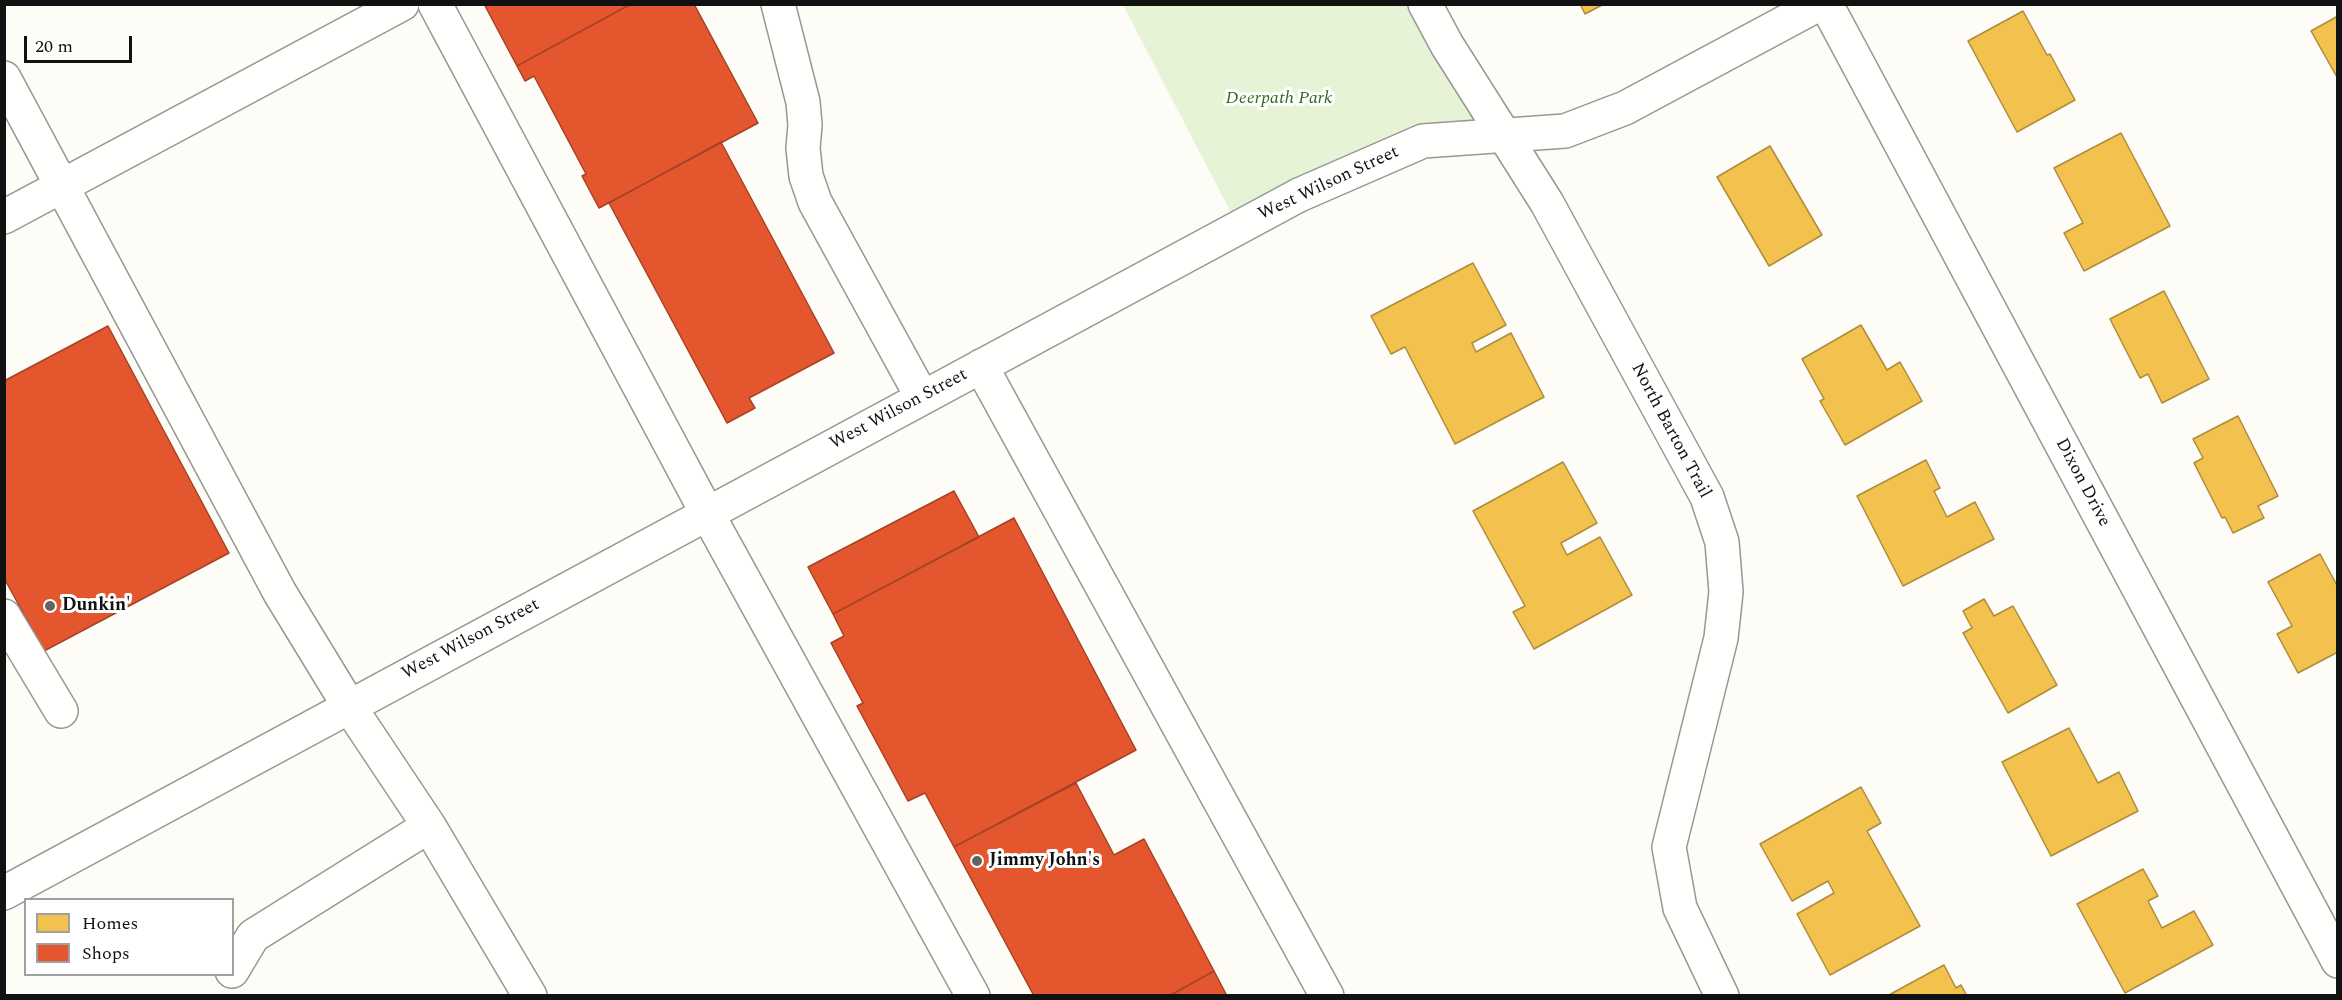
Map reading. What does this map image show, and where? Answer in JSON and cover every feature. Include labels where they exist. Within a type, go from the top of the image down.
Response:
[{"type":"street","points":[[4,217],[402,4]]},
{"type":"street","points":[[435,4],[707,513],[973,996]]},
{"type":"street","points":[[778,4],[803,102],[805,125],[803,148],[806,177],[815,202],[922,398]]},
{"type":"street","name":"North Barton Trail","points":[[1425,4],[1447,45],[1547,203],[1707,497],[1722,542],[1726,592],[1721,638],[1670,847],[1680,908],[1722,996]]},
{"type":"street","name":"West Wilson Street","points":[[4,893],[1299,195],[1423,141],[1566,130],[1625,108],[1819,4]]},
{"type":"street","name":"Dixon Drive","points":[[1826,4],[2337,962]]},
{"type":"street","points":[[4,78],[280,593],[349,706],[429,826],[530,996]]},
{"type":"street","points":[[981,366],[1327,996]]},
{"type":"street","points":[[4,616],[61,711]]},
{"type":"street","points":[[234,969],[253,936],[429,826]]},
{"type":"street","points":[[233,976],[239,996]]},
{"type":"green space","name":"Deerpath Park","points":[[1123,5],[1425,5],[1502,134],[1441,139],[1239,228]]},
{"type":"building: Homes","points":[[1580,4],[1604,4],[1585,14]]},
{"type":"building: Homes","points":[[2023,11],[2075,100],[2017,132],[1968,41]]},
{"type":"building: Homes","points":[[2338,16],[2338,79],[2311,31]]},
{"type":"building: Homes","points":[[2121,133],[2170,226],[2084,271],[2064,233],[2083,223],[2054,168]]},
{"type":"building: Homes","points":[[1770,146],[1822,235],[1769,266],[1717,177]]},
{"type":"building: Homes","points":[[1473,263],[1506,325],[1472,343],[1476,352],[1511,333],[1544,397],[1455,444],[1405,347],[1391,354],[1371,316]]},
{"type":"building: Homes","points":[[2164,291],[2209,379],[2162,403],[2148,374],[2140,378],[2110,319]]},
{"type":"building: Homes","points":[[1861,325],[1887,370],[1900,362],[1922,401],[1845,445],[1820,401],[1824,399],[1802,359]]},
{"type":"building: Homes","points":[[2238,416],[2278,496],[2258,506],[2264,518],[2233,533],[2225,517],[2222,518],[2194,463],[2203,458],[2193,439]]},
{"type":"building: Homes","points":[[1926,460],[1940,488],[1934,491],[1947,517],[1975,502],[1994,539],[1903,586],[1857,496]]},
{"type":"building: Homes","points":[[1563,462],[1597,523],[1561,543],[1567,555],[1600,537],[1632,595],[1534,649],[1513,612],[1525,606],[1473,511]]},
{"type":"building: Homes","points":[[2320,554],[2338,587],[2338,652],[2298,673],[2277,634],[2292,626],[2268,582]]},
{"type":"building: Homes","points":[[1984,599],[1994,616],[2013,606],[2057,685],[2008,713],[1963,633],[1972,628],[1963,611]]},
{"type":"building: Homes","points":[[2069,728],[2098,783],[2119,772],[2138,811],[2051,856],[2002,762]]},
{"type":"building: Homes","points":[[1861,787],[1881,823],[1867,831],[1920,926],[1830,975],[1797,914],[1834,893],[1828,881],[1792,901],[1760,844]]},
{"type":"building: Homes","points":[[2143,869],[2158,896],[2148,901],[2162,928],[2194,911],[2213,945],[2125,993],[2077,904]]},
{"type":"building: Homes","points":[[1944,965],[1956,988],[1961,985],[1967,996],[1887,996]]},
{"type":"building: Shops","points":[[484,4],[631,4],[517,66]]},
{"type":"building: Shops","points":[[631,4],[694,4],[758,123],[599,208],[582,176],[586,174],[534,76],[525,81],[517,66]]},
{"type":"building: Shops","points":[[721,142],[834,353],[749,398],[755,408],[727,423],[609,203]]},
{"type":"building: Shops","points":[[108,326],[229,553],[44,651],[4,578],[4,381]]},
{"type":"building: Shops","points":[[954,491],[979,537],[833,614],[808,567]]},
{"type":"building: Shops","points":[[1014,518],[1136,750],[954,847],[925,793],[908,801],[857,706],[863,703],[831,643],[844,636],[833,614]]},
{"type":"building: Shops","points":[[1076,783],[1114,855],[1144,839],[1214,971],[1169,996],[1034,996],[954,847]]},
{"type":"building: Shops","points":[[1214,971],[1227,996],[1169,996]]},
{"type":"place","name":"Dunkin'","points":[[50,606]]},
{"type":"place","name":"Jimmy John's","points":[[977,861]]}]
